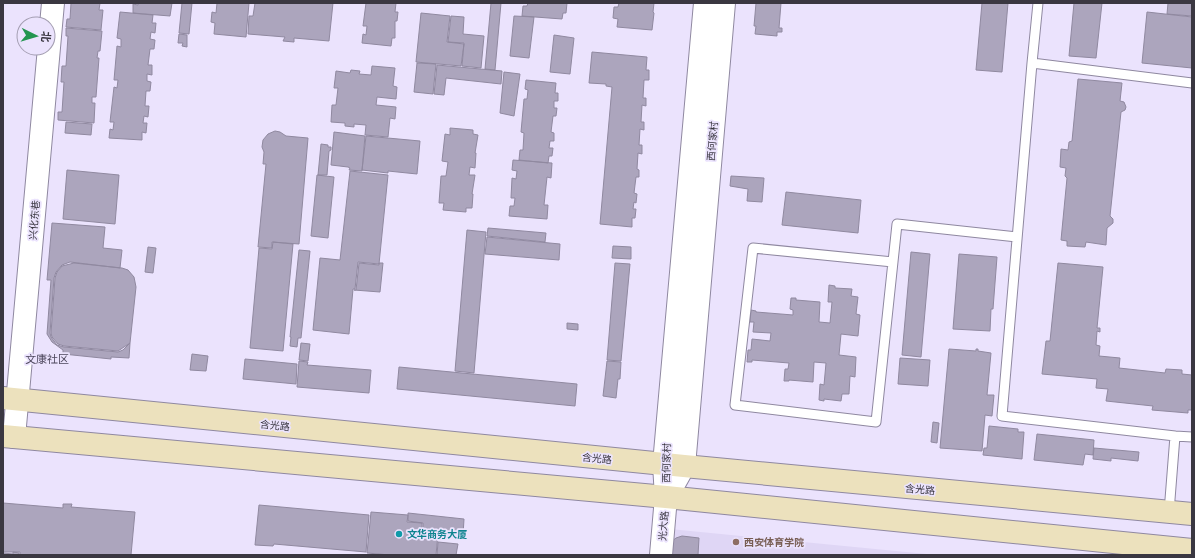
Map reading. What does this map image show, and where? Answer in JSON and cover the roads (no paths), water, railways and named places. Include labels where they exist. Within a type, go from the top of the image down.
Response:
[{"type":"main road","name":"含光路","points":[[10,399],[674,465],[1192,514]]},
{"type":"main road","points":[[8,436],[666,497],[1192,550]]},
{"type":"street","name":"兴化东巷","points":[[8,436],[10,399],[53,3]]},
{"type":"street","name":"西何家村","points":[[674,465],[705,3]]},
{"type":"street","name":"西何家村","points":[[666,497],[674,465],[724,3]]},
{"type":"street","name":"光大路","points":[[661,555],[666,497]]},
{"type":"lane","points":[[1038,3],[1002,416],[1192,438]]},
{"type":"lane","points":[[1032,64],[1192,83]]},
{"type":"lane","points":[[893,262],[753,248],[735,405],[876,422],[893,262],[897,224],[1017,237]]},
{"type":"lane","points":[[1169,512],[1175,436]]},
{"type":"place","name":"文华商务大厦","points":[[399,534]]},
{"type":"place","name":"西安体育学院","points":[[736,542]]},
{"type":"district","name":"文康社区","points":[[47,359]]}]
